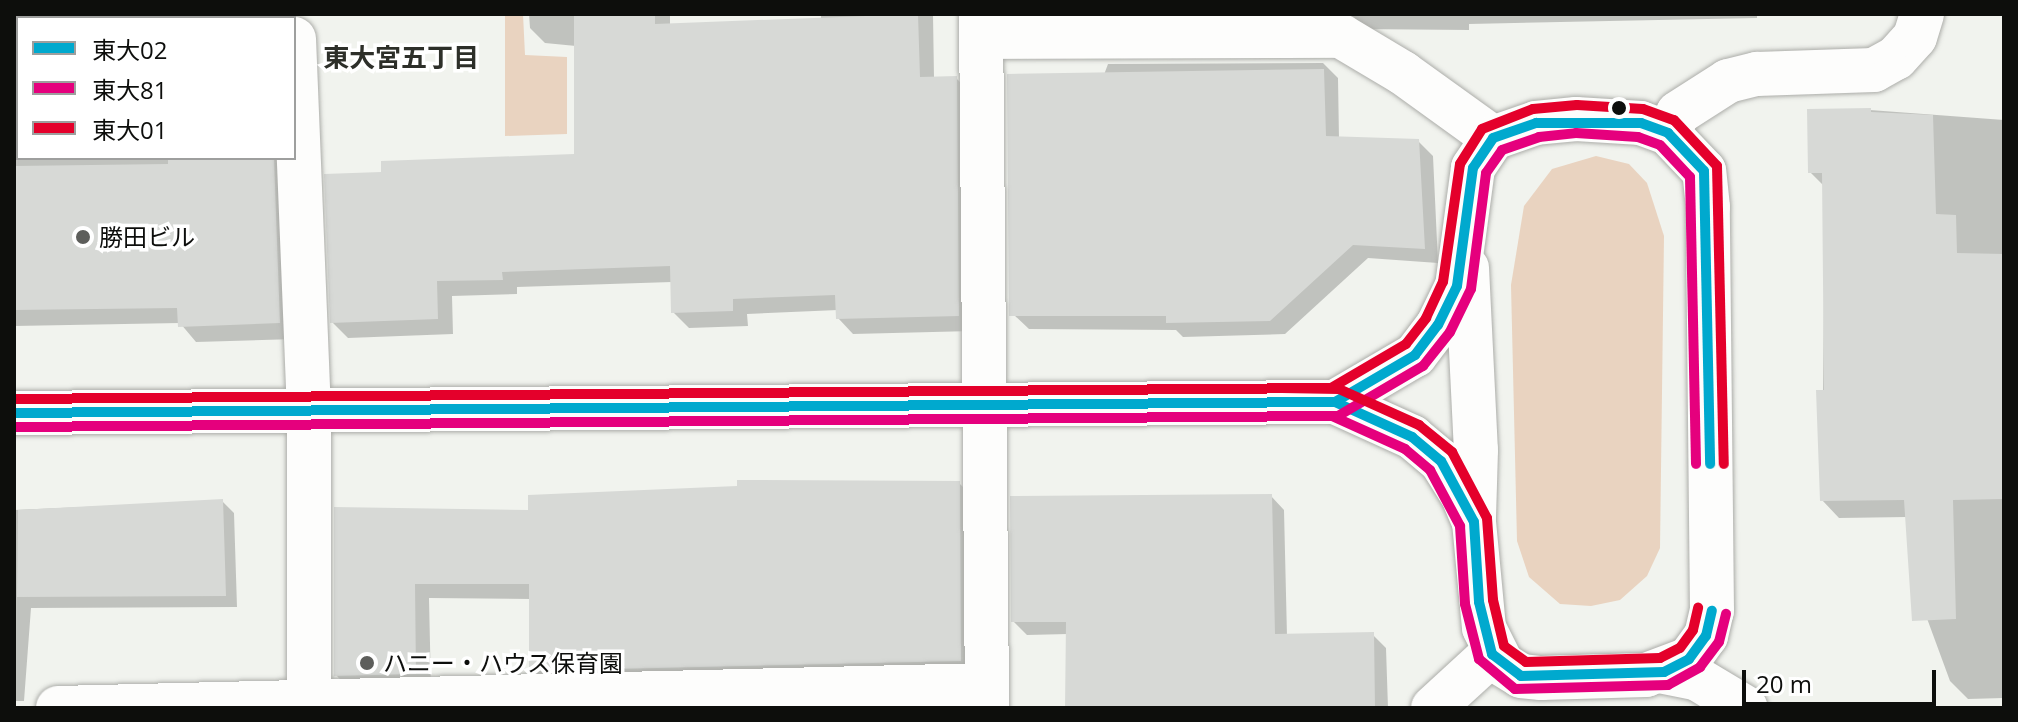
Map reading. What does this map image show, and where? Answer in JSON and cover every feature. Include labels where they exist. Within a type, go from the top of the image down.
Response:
[{"type":"street","points":[[1668,133],[1678,113],[1728,81],[1757,74],[1874,70],[1896,58],[1915,37],[1922,14]]},
{"type":"street","points":[[58,708],[309,702],[987,696],[982,404],[982,25],[1341,36],[1403,73],[1493,138]]},
{"type":"street","points":[[296,89],[309,414],[309,702]]},
{"type":"street","points":[[1335,402],[1415,355],[1438,325],[1457,286],[1473,168],[1493,138],[1536,123],[1576,119],[1641,123],[1668,133],[1704,171],[1708,207],[1712,611],[1706,636],[1689,659],[1664,672]]},
{"type":"street","points":[[1465,242],[1476,450],[1474,522],[1479,602],[1492,654],[1502,664],[1531,677],[1664,672],[1696,678],[1746,708]]},
{"type":"street","points":[[14,413],[309,414],[1335,402],[1412,437],[1441,461],[1474,522]]},
{"type":"street","points":[[1433,708],[1492,654]]},
{"type":"shaded area","points":[[505,14],[523,14],[525,55],[567,57],[567,134],[505,136]]},
{"type":"shaded area","points":[[1596,156],[1629,164],[1647,183],[1664,236],[1660,548],[1647,576],[1620,600],[1591,606],[1560,604],[1529,577],[1517,541],[1511,285],[1524,206],[1552,169]]},
{"type":"building","points":[[574,14],[655,14],[655,24],[918,14],[920,77],[957,76],[959,316],[836,319],[835,295],[733,299],[733,311],[671,313],[670,266],[502,272],[503,280],[437,281],[438,319],[330,323],[324,174],[381,172],[381,161],[574,154]]},
{"type":"building","points":[[1324,69],[1326,136],[1419,139],[1425,249],[1353,245],[1270,321],[1166,323],[1166,316],[1009,316],[1007,74]]},
{"type":"building","points":[[1871,108],[1871,112],[1933,115],[1936,214],[1956,215],[1957,253],[2004,254],[2004,499],[1953,500],[1956,619],[1912,621],[1904,500],[1820,501],[1816,390],[1824,390],[1822,173],[1808,173],[1807,109]]},
{"type":"building","points":[[168,160],[274,160],[280,323],[178,327],[177,308],[14,310],[14,166],[168,164]]},
{"type":"building","points":[[737,480],[960,481],[961,661],[529,671],[529,584],[415,584],[416,674],[334,676],[334,507],[528,510],[528,495],[737,486]]},
{"type":"building","points":[[1272,494],[1275,634],[1374,632],[1375,708],[1065,708],[1066,622],[1011,622],[1010,496]]},
{"type":"building","points":[[223,499],[226,596],[17,597],[18,510]]},
{"type":"transit line","name":"東大01","points":[[14,399],[1331,388],[1406,344],[1426,318],[1443,282],[1460,164],[1482,129],[1533,109],[1577,105],[1643,109],[1674,120],[1717,166],[1724,464]]},
{"type":"transit line","name":"東大02","points":[[1335,402],[1415,355],[1438,325],[1457,286],[1473,168],[1493,138],[1536,123],[1641,123],[1668,133],[1704,171],[1710,464]]},
{"type":"transit line","name":"東大81","points":[[14,427],[1338,416],[1423,366],[1450,332],[1471,289],[1486,173],[1502,150],[1539,137],[1576,133],[1638,137],[1660,145],[1690,177],[1696,464]]},
{"type":"transit line","name":"東大01","points":[[1282,388],[1339,389],[1419,425],[1452,452],[1487,518],[1493,600],[1504,646],[1526,662],[1660,658],[1680,648],[1693,630],[1698,608]]},
{"type":"transit line","name":"東大02","points":[[14,413],[1335,402],[1412,437],[1441,461],[1474,522],[1479,602],[1492,654],[1521,676],[1664,672],[1689,659],[1706,636],[1712,611]]},
{"type":"transit line","name":"東大81","points":[[1282,416],[1332,416],[1405,449],[1430,470],[1460,526],[1465,604],[1479,659],[1515,689],[1668,685],[1700,667],[1719,642],[1726,614]]},
{"type":"place","name":"勝田ビル","points":[[83,237]]},
{"type":"place","name":"ハニー・ハウス保育園","points":[[367,663]]},
{"type":"district","name":"東大宮五丁目","points":[[401,58]]}]
